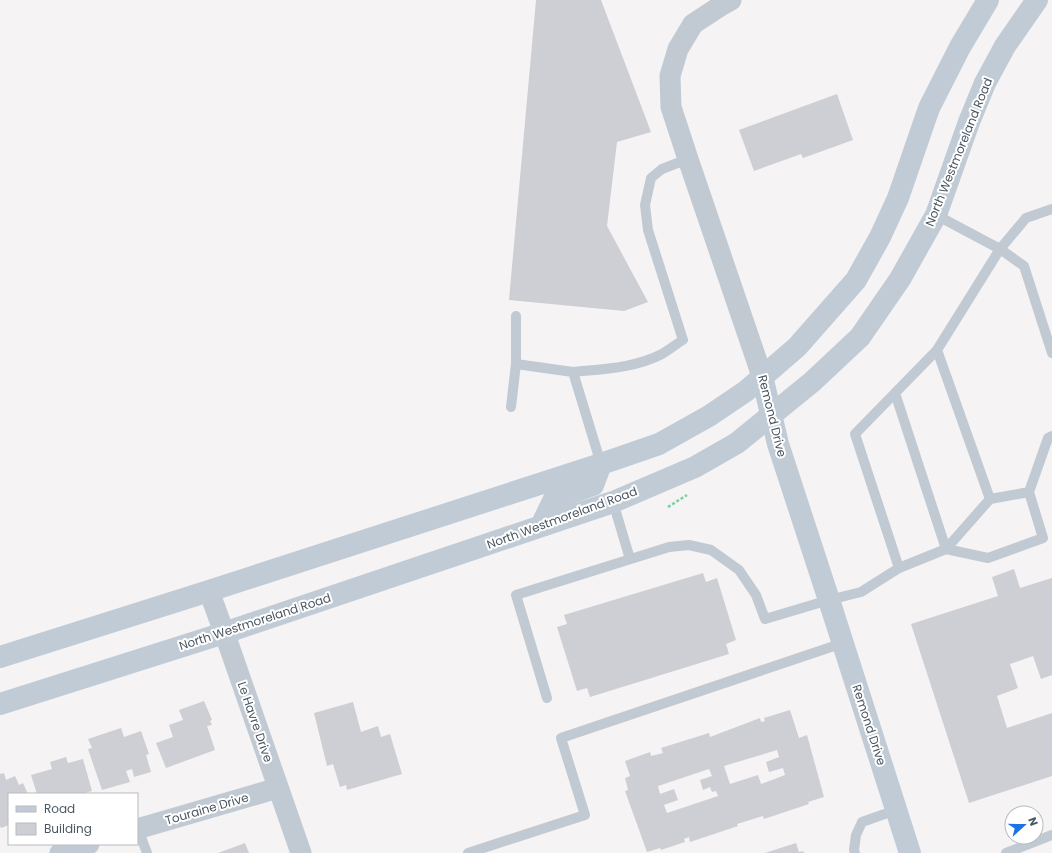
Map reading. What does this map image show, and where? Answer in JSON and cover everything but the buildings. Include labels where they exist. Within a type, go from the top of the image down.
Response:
[{"type":"main road","points":[[0,657],[601,464],[659,444],[709,416],[746,391],[797,347],[856,280],[880,237],[898,198],[929,108],[960,47],[988,0]]},
{"type":"main road","name":"North Westmoreland Road","points":[[0,704],[224,633],[613,502],[695,466],[737,444],[812,382],[860,337],[900,279],[936,215],[969,122],[985,84],[1005,46],[1037,0]]},
{"type":"main road","name":"Remond Drive","points":[[762,376],[778,444],[910,853]]},
{"type":"main road","points":[[541,526],[554,499],[593,485],[601,464]]},
{"type":"street","name":"Remond Drive","points":[[731,0],[694,24],[678,49],[670,76],[672,107],[688,159],[762,376]]},
{"type":"street","name":"Le Havre Drive","points":[[209,591],[301,853]]},
{"type":"street","name":"Touraine Drive","points":[[138,829],[278,788]]},
{"type":"street","points":[[60,853],[87,845]]},
{"type":"lane","points":[[516,364],[573,372],[615,367],[638,363],[662,354],[683,340],[648,230],[645,205],[651,178],[662,169],[688,159]]},
{"type":"lane","points":[[898,568],[855,434],[937,350],[1000,249],[1026,218],[1052,209]]},
{"type":"lane","points":[[936,215],[1000,249],[1024,266],[1052,353]]},
{"type":"lane","points":[[511,407],[516,364],[516,316]]},
{"type":"lane","points":[[937,350],[990,499]]},
{"type":"lane","points":[[573,372],[601,464]]},
{"type":"lane","points":[[895,393],[946,550]]},
{"type":"lane","points":[[946,550],[988,558],[1043,538],[1029,492],[1048,438],[1052,436]]},
{"type":"lane","points":[[547,698],[516,596],[669,547],[690,544],[711,550],[739,570],[756,595],[765,619],[862,592],[898,568],[946,550],[990,499],[1029,492]]},
{"type":"lane","points":[[613,502],[630,559]]},
{"type":"lane","points":[[468,853],[585,815],[561,738],[843,643]]},
{"type":"lane","points":[[855,853],[856,835],[862,822],[896,810]]},
{"type":"lane","points":[[138,829],[147,853]]},
{"type":"lane","points":[[1006,853],[1052,835]]}]
